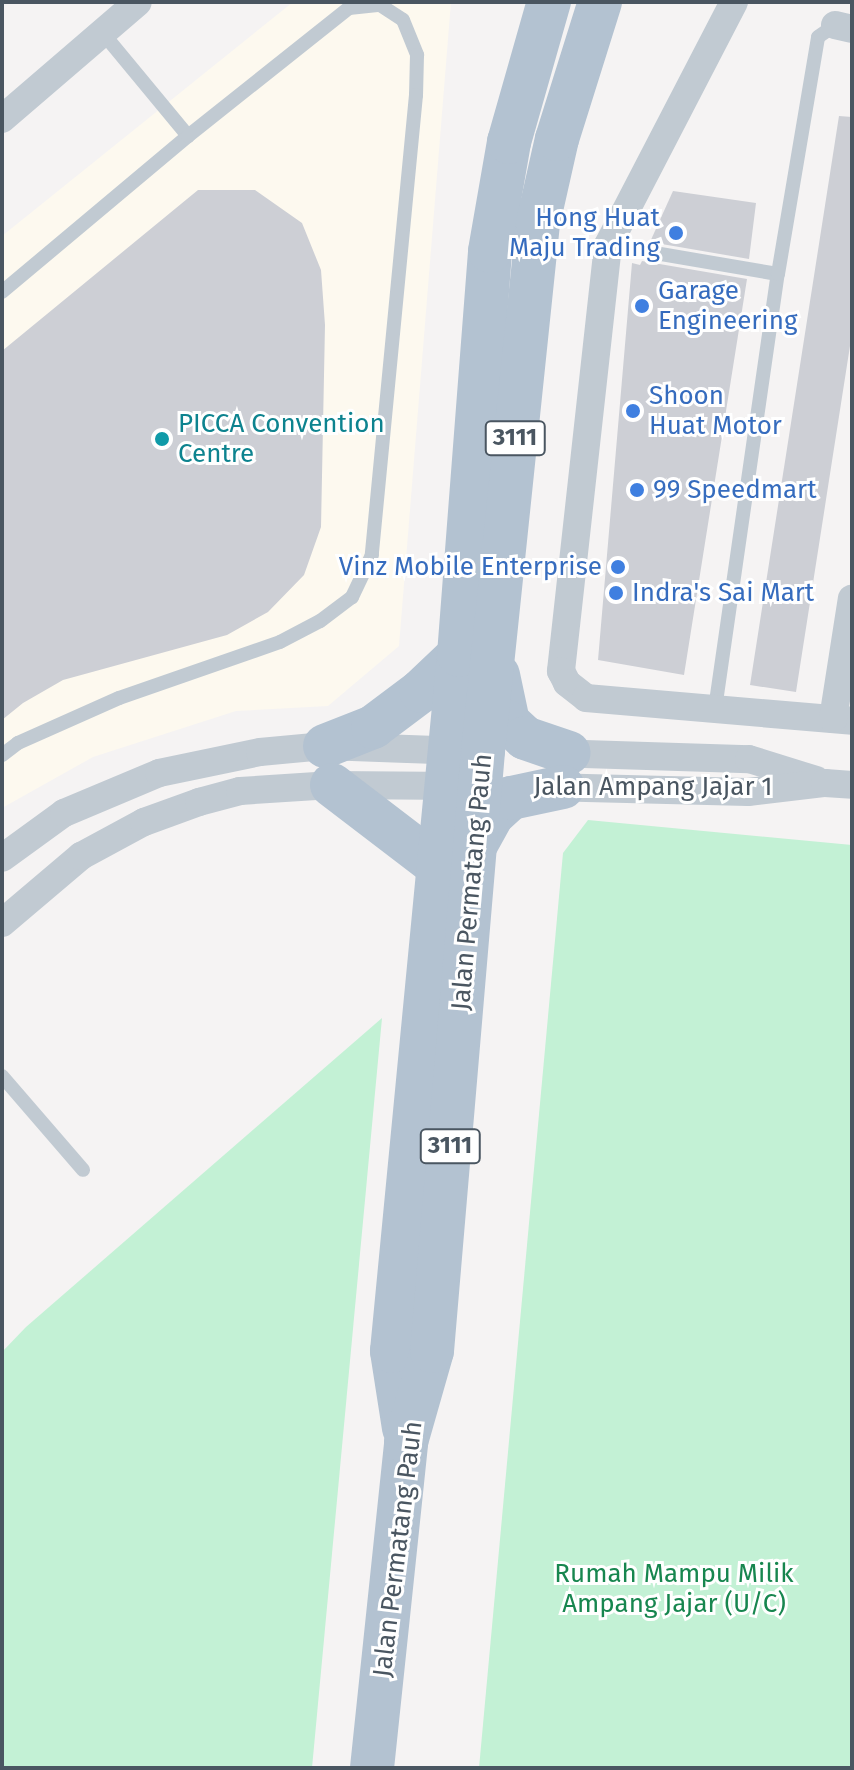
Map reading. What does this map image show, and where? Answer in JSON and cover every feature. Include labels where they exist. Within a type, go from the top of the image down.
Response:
[{"type":"main road","name":"Jalan Permatang Pauh","points":[[372,1768],[406,1442],[432,1351],[457,856],[476,654],[538,223],[557,139],[600,2]]},
{"type":"main road","points":[[476,654],[373,727],[328,766],[457,856],[511,798],[566,770],[508,722],[476,654],[490,251],[509,142],[545,8]]},
{"type":"street","points":[[2,119],[138,2]]},
{"type":"street","points":[[734,2],[608,245],[561,671],[567,683],[586,698],[843,720],[852,598]]},
{"type":"street","points":[[2,858],[64,813],[159,773],[260,752],[328,766],[465,769]]},
{"type":"street","points":[[2,923],[81,856],[144,822],[328,766],[465,769]]},
{"type":"street","name":"Jalan Ampang Jajar 1","points":[[465,769],[566,770],[748,792],[838,784]]},
{"type":"lane","points":[[2,292],[188,136],[349,8],[380,5],[403,20],[417,55],[416,95],[372,555],[352,597],[320,621],[280,642],[119,698],[18,743],[2,755]]},
{"type":"lane","points":[[715,709],[778,274],[818,37],[844,27]]},
{"type":"lane","points":[[102,32],[188,136]]},
{"type":"lane","points":[[608,245],[778,274]]},
{"type":"lane","points":[[2,1076],[83,1170]]},
{"type":"shaded area","points":[[293,2],[451,2],[399,646],[328,706],[236,711],[93,757],[2,808],[2,236]]},
{"type":"green space","name":"Rumah Mampu Milik Ampang Jajar (U/C)","points":[[588,820],[852,845],[852,1768],[479,1768],[563,853]]},
{"type":"green space","points":[[382,1018],[312,1768],[2,1768],[2,1352],[26,1327]]},
{"type":"building","points":[[839,116],[852,117],[852,333],[796,692],[750,685]]},
{"type":"building","name":"PICCA Convention Centre","points":[[198,190],[255,190],[302,223],[321,270],[325,325],[321,527],[304,575],[268,612],[227,635],[63,680],[23,703],[2,720],[2,351]]},
{"type":"building","points":[[673,191],[756,203],[749,259],[650,242]]},
{"type":"building","points":[[642,261],[747,279],[684,675],[598,660],[632,263],[640,265]]},
{"type":"place","name":"Hong Huat Maju Trading","points":[[676,233]]},
{"type":"place","name":"Garage Engineering","points":[[642,306]]},
{"type":"place","name":"Shoon Huat Motor","points":[[633,411]]},
{"type":"place","name":"PICCA Convention Centre","points":[[162,439]]},
{"type":"place","name":"99 Speedmart","points":[[637,490]]},
{"type":"place","name":"Vinz Mobile Enterprise","points":[[618,567]]},
{"type":"place","name":"Indra's Sai Mart","points":[[616,593]]}]
